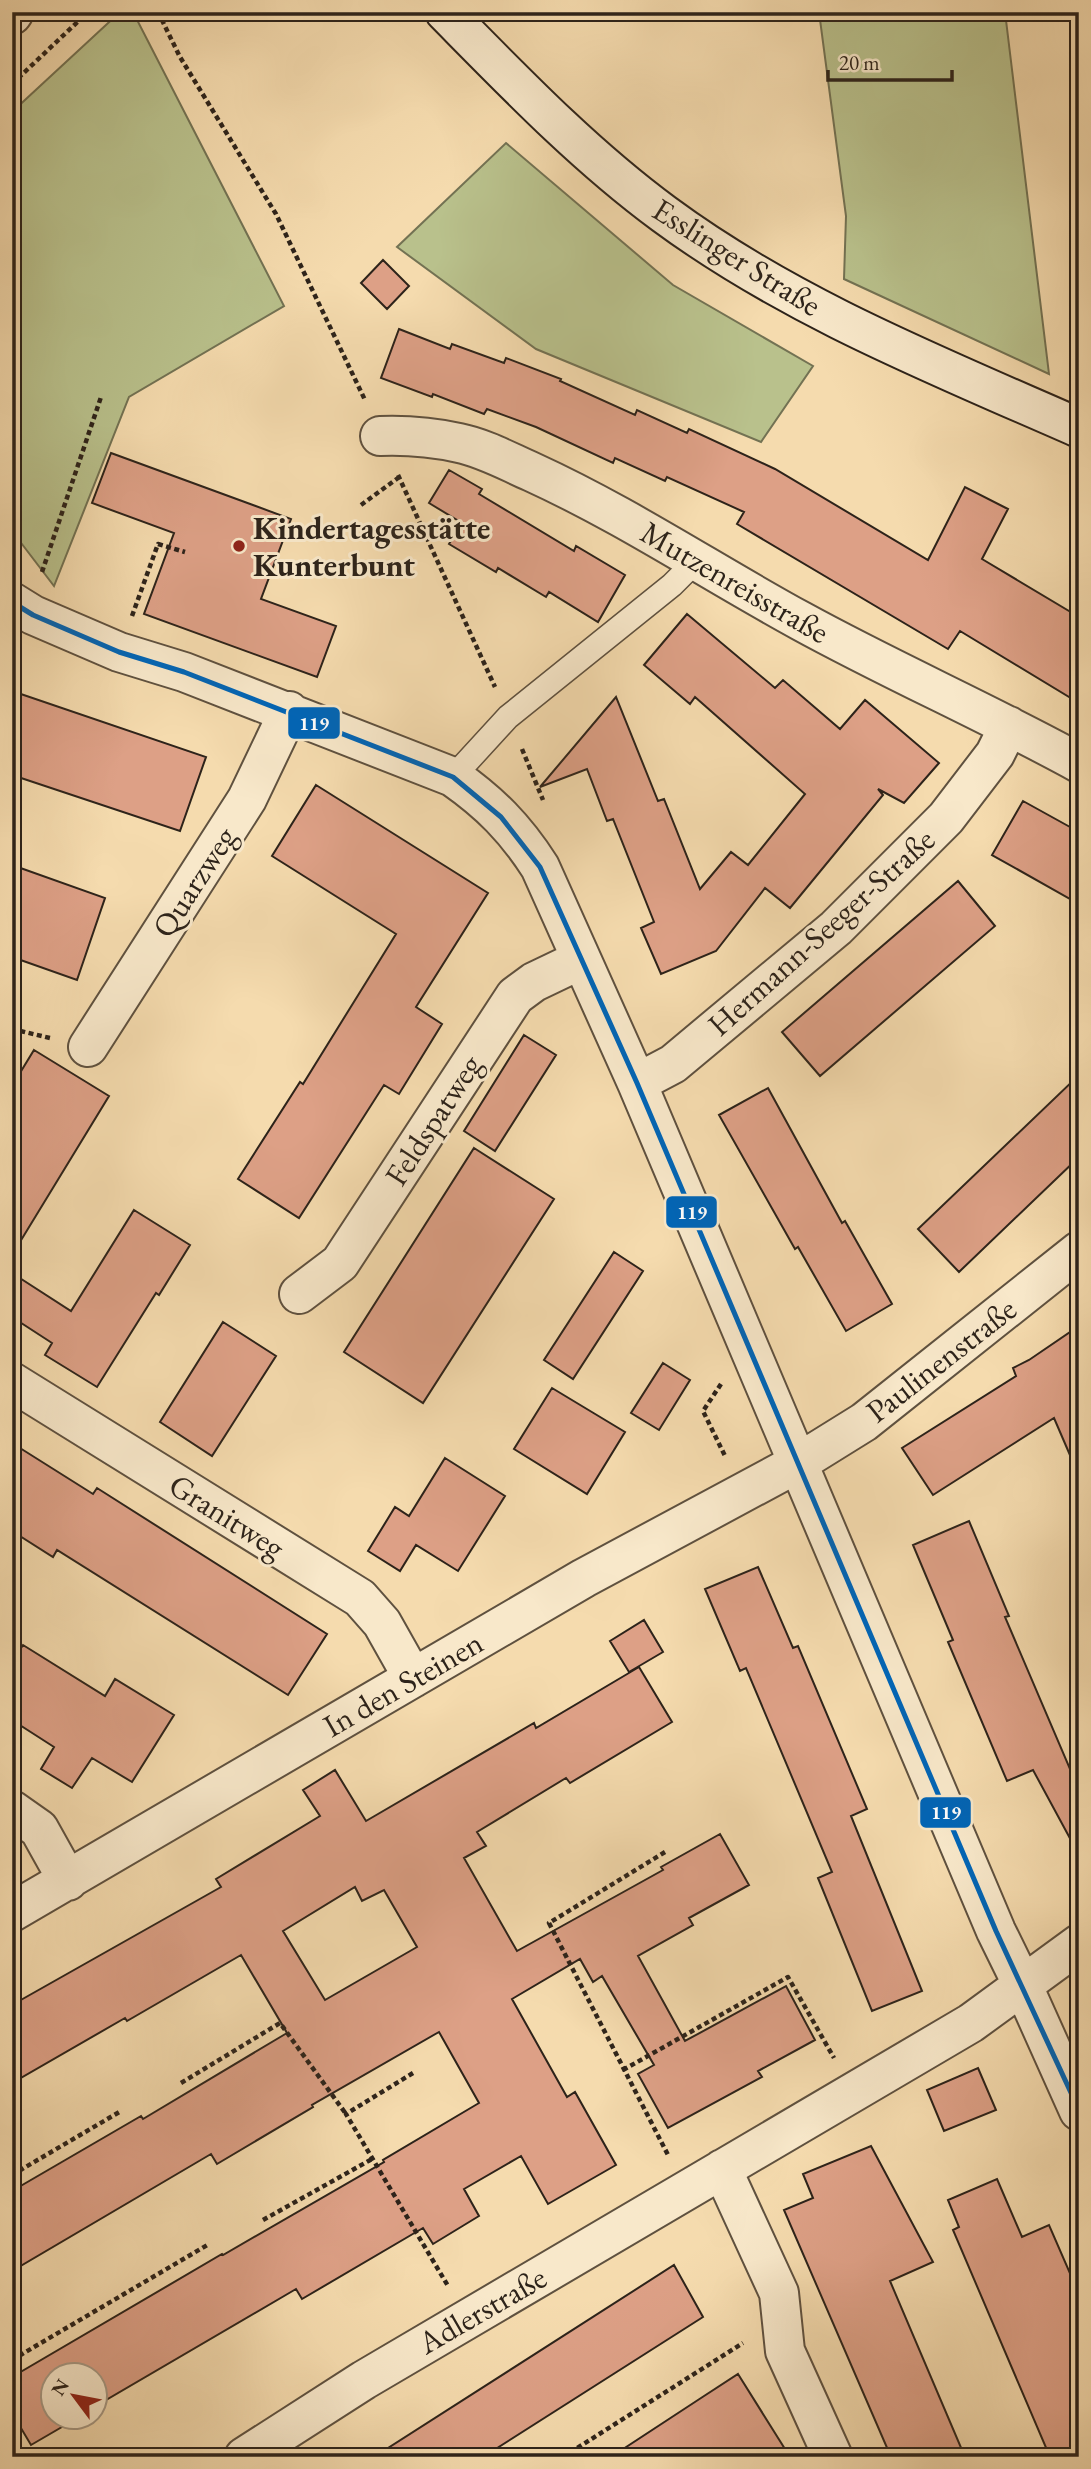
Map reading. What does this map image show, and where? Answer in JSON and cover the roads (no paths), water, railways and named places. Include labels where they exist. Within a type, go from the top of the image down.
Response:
[{"type":"street","name":"Esslinger Straße","points":[[445,12],[593,157],[663,213],[721,253],[814,308],[1079,428]]},
{"type":"street","name":"Mutzenreisstraße","points":[[380,436],[419,435],[462,443],[557,484],[884,666],[1079,763]]},
{"type":"street","points":[[21,607],[119,652],[184,672],[289,711],[453,777],[483,798],[522,838],[540,867],[636,1083],[996,1931],[1079,2111]]},
{"type":"street","name":"Quarzweg","points":[[88,1047],[247,799],[289,711]]},
{"type":"street","name":"Hermann-Seeger-Straße","points":[[636,1083],[673,1064],[836,928],[946,818],[995,754],[1009,726]]},
{"type":"street","name":"Feldspatweg","points":[[299,1294],[340,1263],[514,996],[534,982],[580,960]]},
{"type":"street","name":"Paulinenstraße","points":[[799,1463],[864,1422],[1079,1251]]},
{"type":"street","name":"Granitweg","points":[[12,1382],[360,1598],[382,1623],[413,1678]]},
{"type":"street","name":"In den Steinen","points":[[12,1913],[584,1578],[799,1463]]},
{"type":"street","points":[[12,1810],[39,1829],[68,1881]]},
{"type":"street","name":"Adlerstraße","points":[[244,2457],[364,2379],[971,2023],[1079,1944]]},
{"type":"street","points":[[722,2169],[779,2293],[786,2351],[833,2457]]},
{"type":"lane","points":[[453,777],[508,717],[672,585],[695,562]]},
{"type":"place","name":"Kindertagesstätte Kunterbunt","points":[[239,546]]}]
